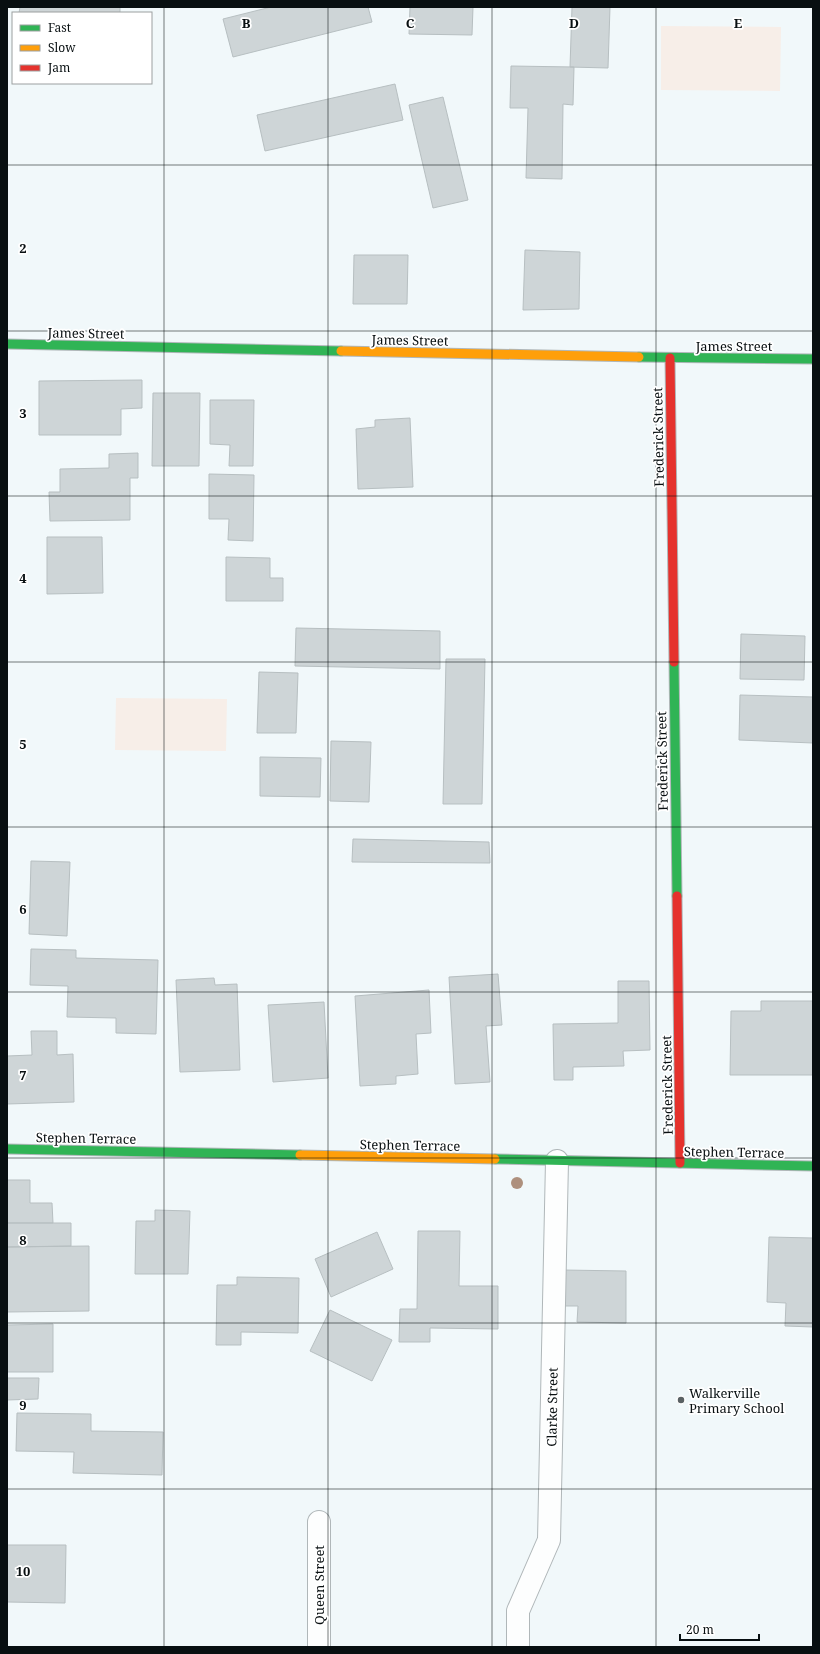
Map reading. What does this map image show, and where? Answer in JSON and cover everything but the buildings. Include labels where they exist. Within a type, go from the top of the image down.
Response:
[{"type":"street","name":"James Street","points":[[7,344],[670,358],[813,359]]},
{"type":"street","name":"Frederick Street","points":[[670,358],[680,1163]]},
{"type":"street","name":"Stephen Terrace","points":[[7,1149],[813,1166]]},
{"type":"street","name":"Clarke Street","points":[[518,1647],[518,1611],[549,1540],[557,1161]]},
{"type":"street","name":"Queen Street","points":[[319,1522],[320,1647]]},
{"type":"shaded area","points":[[661,26],[781,27],[780,91],[661,90]]},
{"type":"shaded area","points":[[116,698],[227,699],[226,751],[115,750]]},
{"type":"traffic: fast","points":[[7,344],[341,351]]},
{"type":"traffic: fast","points":[[639,357],[813,359]]},
{"type":"traffic: fast","points":[[674,662],[677,896]]},
{"type":"traffic: fast","points":[[7,1149],[300,1155]]},
{"type":"traffic: fast","points":[[495,1159],[813,1166]]},
{"type":"traffic: slow","points":[[341,351],[639,357]]},
{"type":"traffic: slow","points":[[300,1155],[495,1159]]},
{"type":"traffic: jam","points":[[670,358],[674,662]]},
{"type":"traffic: jam","points":[[677,896],[680,1163]]},
{"type":"place","name":"Walkerville Primary School","points":[[681,1400]]}]
